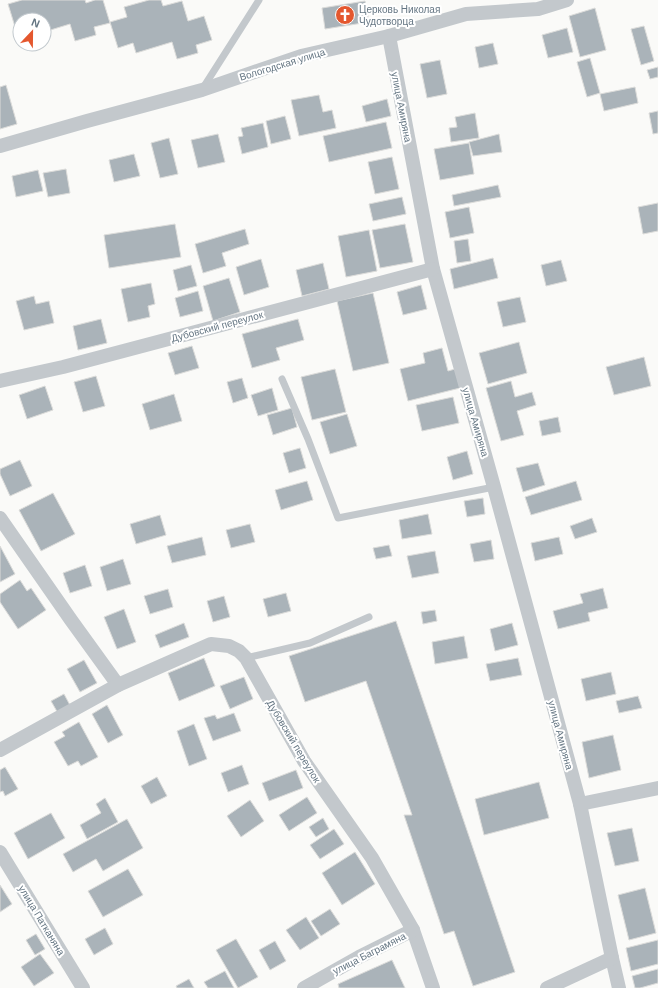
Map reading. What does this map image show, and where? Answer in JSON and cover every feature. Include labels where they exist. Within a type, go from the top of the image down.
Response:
[{"type":"street","name":"Вологодская улица","points":[[0,146],[202,90],[301,56],[389,36],[466,14],[538,9],[567,0]]},
{"type":"street","name":"улица Амиряна","points":[[389,36],[433,269],[580,804],[619,988]]},
{"type":"street","name":"Дубовский переулок","points":[[0,381],[63,367],[433,269]]},
{"type":"street","points":[[0,518],[118,685]]},
{"type":"street","name":"Дубовский переулок","points":[[0,750],[118,685],[210,644],[229,646],[239,651],[246,658],[304,761],[372,858],[414,930],[433,988]]},
{"type":"street","points":[[580,804],[658,788]]},
{"type":"street","name":"улица Патканяна","points":[[0,852],[83,988]]},
{"type":"street","name":"улица Баграмяна","points":[[304,988],[359,957],[414,930]]},
{"type":"street","points":[[548,988],[612,958]]},
{"type":"lane","points":[[202,90],[259,0]]},
{"type":"lane","points":[[282,379],[308,439],[338,518],[494,487]]},
{"type":"lane","points":[[246,658],[310,643],[369,617]]},
{"type":"building","points":[[22,0],[85,0],[86,3],[95,0],[103,0],[110,23],[94,27],[96,35],[75,41],[70,24],[52,30],[52,12],[12,12],[12,17],[8,4]]},
{"type":"building","points":[[149,0],[161,0],[163,6],[182,1],[188,21],[204,16],[212,40],[196,45],[198,53],[177,59],[172,42],[136,53],[133,43],[118,48],[110,22],[127,17],[124,7]]},
{"type":"building","name":"Церковь Николая Чудотворца","points":[[365,1],[369,22],[325,29],[322,8]]},
{"type":"building","points":[[595,8],[606,50],[580,57],[569,16]]},
{"type":"building","points":[[644,26],[654,61],[641,65],[631,29]]},
{"type":"building","points":[[567,28],[573,52],[548,58],[542,35]]},
{"type":"building","points":[[493,43],[498,64],[479,68],[475,47]]},
{"type":"building","points":[[590,58],[600,93],[587,97],[577,62]]},
{"type":"building","points":[[440,60],[447,94],[427,98],[420,64]]},
{"type":"building","points":[[658,67],[658,77],[650,79],[647,70]]},
{"type":"building","points":[[6,85],[17,124],[0,129],[0,87]]},
{"type":"building","points":[[635,87],[638,103],[604,111],[600,94]]},
{"type":"building","points":[[319,95],[323,112],[332,110],[336,128],[299,136],[291,100]]},
{"type":"building","points":[[387,99],[391,116],[366,122],[362,106]]},
{"type":"building","points":[[658,111],[658,133],[653,134],[649,113]]},
{"type":"building","points":[[475,113],[479,138],[451,142],[449,128],[457,127],[455,117]]},
{"type":"building","points":[[285,116],[291,139],[271,144],[266,121]]},
{"type":"building","points":[[386,122],[392,148],[329,162],[323,136]]},
{"type":"building","points":[[263,123],[268,147],[242,154],[238,137],[243,136],[241,128]]},
{"type":"building","points":[[218,134],[225,162],[198,168],[191,140]]},
{"type":"building","points":[[499,134],[502,152],[473,156],[469,142]]},
{"type":"building","points":[[169,138],[178,174],[160,178],[151,143]]},
{"type":"building","points":[[469,143],[474,174],[440,180],[434,149]]},
{"type":"building","points":[[134,154],[140,176],[114,182],[109,160]]},
{"type":"building","points":[[392,157],[399,189],[375,194],[368,162]]},
{"type":"building","points":[[66,169],[70,193],[48,197],[43,173]]},
{"type":"building","points":[[38,170],[43,191],[16,197],[12,176]]},
{"type":"building","points":[[498,185],[501,197],[454,206],[452,195]]},
{"type":"building","points":[[402,197],[406,214],[373,221],[369,204]]},
{"type":"building","points":[[658,203],[658,231],[643,234],[638,207]]},
{"type":"building","points":[[469,207],[474,233],[450,238],[445,212]]},
{"type":"building","points":[[175,224],[181,257],[109,268],[104,235]]},
{"type":"building","points":[[405,224],[413,262],[380,268],[372,230]]},
{"type":"building","points":[[245,229],[249,244],[222,253],[226,266],[203,273],[195,244]]},
{"type":"building","points":[[369,230],[377,271],[346,277],[338,236]]},
{"type":"building","points":[[468,239],[471,261],[457,263],[454,241]]},
{"type":"building","points":[[493,258],[498,278],[454,289],[450,269]]},
{"type":"building","points":[[261,259],[269,287],[244,295],[236,267]]},
{"type":"building","points":[[561,260],[567,281],[546,286],[541,265]]},
{"type":"building","points":[[323,263],[329,289],[302,296],[296,270]]},
{"type":"building","points":[[191,265],[197,286],[178,291],[173,270]]},
{"type":"building","points":[[229,278],[240,312],[213,321],[203,286]]},
{"type":"building","points":[[151,283],[155,304],[148,306],[150,317],[128,322],[121,289]]},
{"type":"building","points":[[421,285],[427,309],[403,315],[397,292]]},
{"type":"building","points":[[198,291],[203,311],[180,317],[175,298]]},
{"type":"building","points":[[373,293],[389,363],[353,371],[337,301]]},
{"type":"building","points":[[34,296],[36,304],[49,301],[54,323],[24,330],[16,301]]},
{"type":"building","points":[[520,297],[526,322],[503,327],[497,302]]},
{"type":"building","points":[[101,319],[107,343],[78,350],[73,326]]},
{"type":"building","points":[[298,319],[304,340],[276,348],[280,360],[252,368],[242,334]]},
{"type":"building","points":[[519,342],[527,373],[488,384],[479,353]]},
{"type":"building","points":[[192,346],[199,368],[175,375],[168,353]]},
{"type":"building","points":[[442,348],[448,371],[455,369],[460,388],[408,401],[400,369],[425,363],[423,353]]},
{"type":"building","points":[[644,357],[651,386],[614,395],[606,367]]},
{"type":"building","points":[[335,369],[346,412],[312,420],[301,377]]},
{"type":"building","points":[[96,376],[105,406],[83,412],[74,382]]},
{"type":"building","points":[[242,378],[248,398],[233,403],[227,382]]},
{"type":"building","points":[[511,381],[515,397],[532,392],[536,405],[517,411],[524,435],[501,441],[486,388]]},
{"type":"building","points":[[45,386],[53,410],[27,419],[19,395]]},
{"type":"building","points":[[272,388],[278,410],[258,416],[251,395]]},
{"type":"building","points":[[174,394],[182,421],[150,430],[142,404]]},
{"type":"building","points":[[453,397],[459,423],[422,431],[416,405]]},
{"type":"building","points":[[292,408],[297,427],[273,435],[267,415]]},
{"type":"building","points":[[347,414],[357,446],[330,454],[320,422]]},
{"type":"building","points":[[558,417],[561,432],[542,436],[539,421]]},
{"type":"building","points":[[300,448],[306,468],[289,473],[283,453]]},
{"type":"building","points":[[467,451],[473,474],[453,480],[447,457]]},
{"type":"building","points":[[20,460],[32,486],[10,496],[0,474],[0,469]]},
{"type":"building","points":[[538,463],[545,485],[523,492],[516,468]]},
{"type":"building","points":[[307,481],[313,500],[281,510],[275,490]]},
{"type":"building","points":[[576,481],[582,500],[531,515],[525,497]]},
{"type":"building","points":[[53,493],[75,534],[41,551],[19,510]]},
{"type":"building","points":[[483,498],[485,514],[467,517],[464,501]]},
{"type":"building","points":[[428,514],[432,534],[402,539],[399,520]]},
{"type":"building","points":[[160,515],[166,535],[136,544],[130,524]]},
{"type":"building","points":[[592,518],[597,532],[575,539],[570,526]]},
{"type":"building","points":[[250,524],[255,542],[231,548],[226,530]]},
{"type":"building","points":[[202,537],[206,555],[172,563],[167,546]]},
{"type":"building","points":[[559,537],[563,554],[535,561],[531,543]]},
{"type":"building","points":[[491,540],[494,559],[474,562],[470,544]]},
{"type":"building","points":[[389,545],[392,556],[376,559],[373,548]]},
{"type":"building","points":[[0,546],[15,574],[0,582]]},
{"type":"building","points":[[435,551],[439,573],[412,578],[407,556]]},
{"type":"building","points":[[123,559],[131,584],[107,591],[100,567]]},
{"type":"building","points":[[85,565],[92,586],[70,593],[63,573]]},
{"type":"building","points":[[20,580],[27,591],[31,588],[46,610],[18,629],[0,602],[0,594]]},
{"type":"building","points":[[603,588],[608,608],[588,613],[590,621],[558,629],[553,611],[583,603],[580,594]]},
{"type":"building","points":[[168,589],[173,607],[150,614],[144,596]]},
{"type":"building","points":[[286,593],[291,611],[268,617],[263,599]]},
{"type":"building","points":[[224,596],[230,617],[213,622],[207,601]]},
{"type":"building","points":[[124,609],[136,642],[117,649],[104,617]]},
{"type":"building","points":[[435,610],[437,621],[423,624],[421,612]]},
{"type":"building","points":[[396,621],[515,972],[473,986],[454,931],[444,934],[404,815],[412,815],[366,681],[305,702],[289,656]]},
{"type":"building","points":[[184,623],[189,637],[160,648],[155,635]]},
{"type":"building","points":[[512,623],[518,645],[495,651],[490,629]]},
{"type":"building","points":[[464,636],[468,658],[435,664],[432,642]]},
{"type":"building","points":[[204,658],[215,686],[179,701],[168,673]]},
{"type":"building","points":[[518,658],[522,675],[490,681],[486,664]]},
{"type":"building","points":[[84,660],[97,683],[80,692],[67,669]]},
{"type":"building","points":[[611,672],[616,694],[586,701],[581,679]]},
{"type":"building","points":[[244,677],[253,699],[230,709],[220,686]]},
{"type":"building","points":[[64,694],[72,709],[59,715],[51,701]]},
{"type":"building","points":[[638,696],[642,708],[619,713],[616,701]]},
{"type":"building","points":[[107,705],[123,735],[108,743],[92,714]]},
{"type":"building","points":[[234,713],[241,731],[213,741],[204,718],[215,715],[217,719]]},
{"type":"building","points":[[79,722],[98,757],[81,766],[78,761],[68,766],[54,742],[65,736],[62,732]]},
{"type":"building","points":[[194,724],[207,759],[189,766],[177,731]]},
{"type":"building","points":[[613,735],[621,770],[589,778],[582,742]]},
{"type":"building","points":[[242,765],[249,784],[228,792],[221,773]]},
{"type":"building","points":[[5,767],[18,789],[5,796],[3,791],[0,792],[0,770]]},
{"type":"building","points":[[296,770],[303,788],[269,801],[262,783]]},
{"type":"building","points":[[157,777],[167,796],[151,804],[141,786]]},
{"type":"building","points":[[539,782],[549,818],[484,835],[475,799]]},
{"type":"building","points":[[307,797],[317,813],[289,831],[279,815]]},
{"type":"building","points":[[105,798],[118,822],[87,839],[80,825],[101,813],[96,804]]},
{"type":"building","points":[[250,800],[264,821],[241,837],[227,816]]},
{"type":"building","points":[[51,813],[65,838],[28,859],[14,833]]},
{"type":"building","points":[[323,818],[329,829],[316,837],[309,827]]},
{"type":"building","points":[[127,819],[143,848],[103,871],[96,859],[73,872],[63,854]]},
{"type":"building","points":[[632,828],[639,861],[615,866],[607,833]]},
{"type":"building","points":[[334,829],[344,844],[320,859],[310,845]]},
{"type":"building","points":[[355,852],[375,884],[342,905],[322,873]]},
{"type":"building","points":[[128,869],[143,895],[103,917],[88,891]]},
{"type":"building","points":[[0,885],[12,904],[0,912]]},
{"type":"building","points":[[645,888],[656,933],[629,940],[618,895]]},
{"type":"building","points":[[330,909],[340,924],[321,936],[311,921]]},
{"type":"building","points":[[306,917],[319,938],[300,950],[286,930]]},
{"type":"building","points":[[105,928],[113,944],[94,955],[85,939]]},
{"type":"building","points":[[36,934],[45,949],[35,955],[26,940]]},
{"type":"building","points":[[236,939],[258,977],[238,988],[216,950]]},
{"type":"building","points":[[658,940],[658,964],[631,971],[626,948]]},
{"type":"building","points":[[275,941],[286,961],[270,970],[259,950]]},
{"type":"building","points":[[40,954],[54,973],[34,986],[21,967]]},
{"type":"building","points":[[392,960],[405,988],[339,988],[338,984]]},
{"type":"building","points":[[658,969],[658,983],[635,988],[632,976]]},
{"type":"building","points":[[225,971],[234,988],[208,988],[204,982]]},
{"type":"building","points":[[189,979],[194,988],[177,988],[176,986]]},
{"type":"place","name":"Церковь Николая Чудотворца","points":[[345,15]]}]
